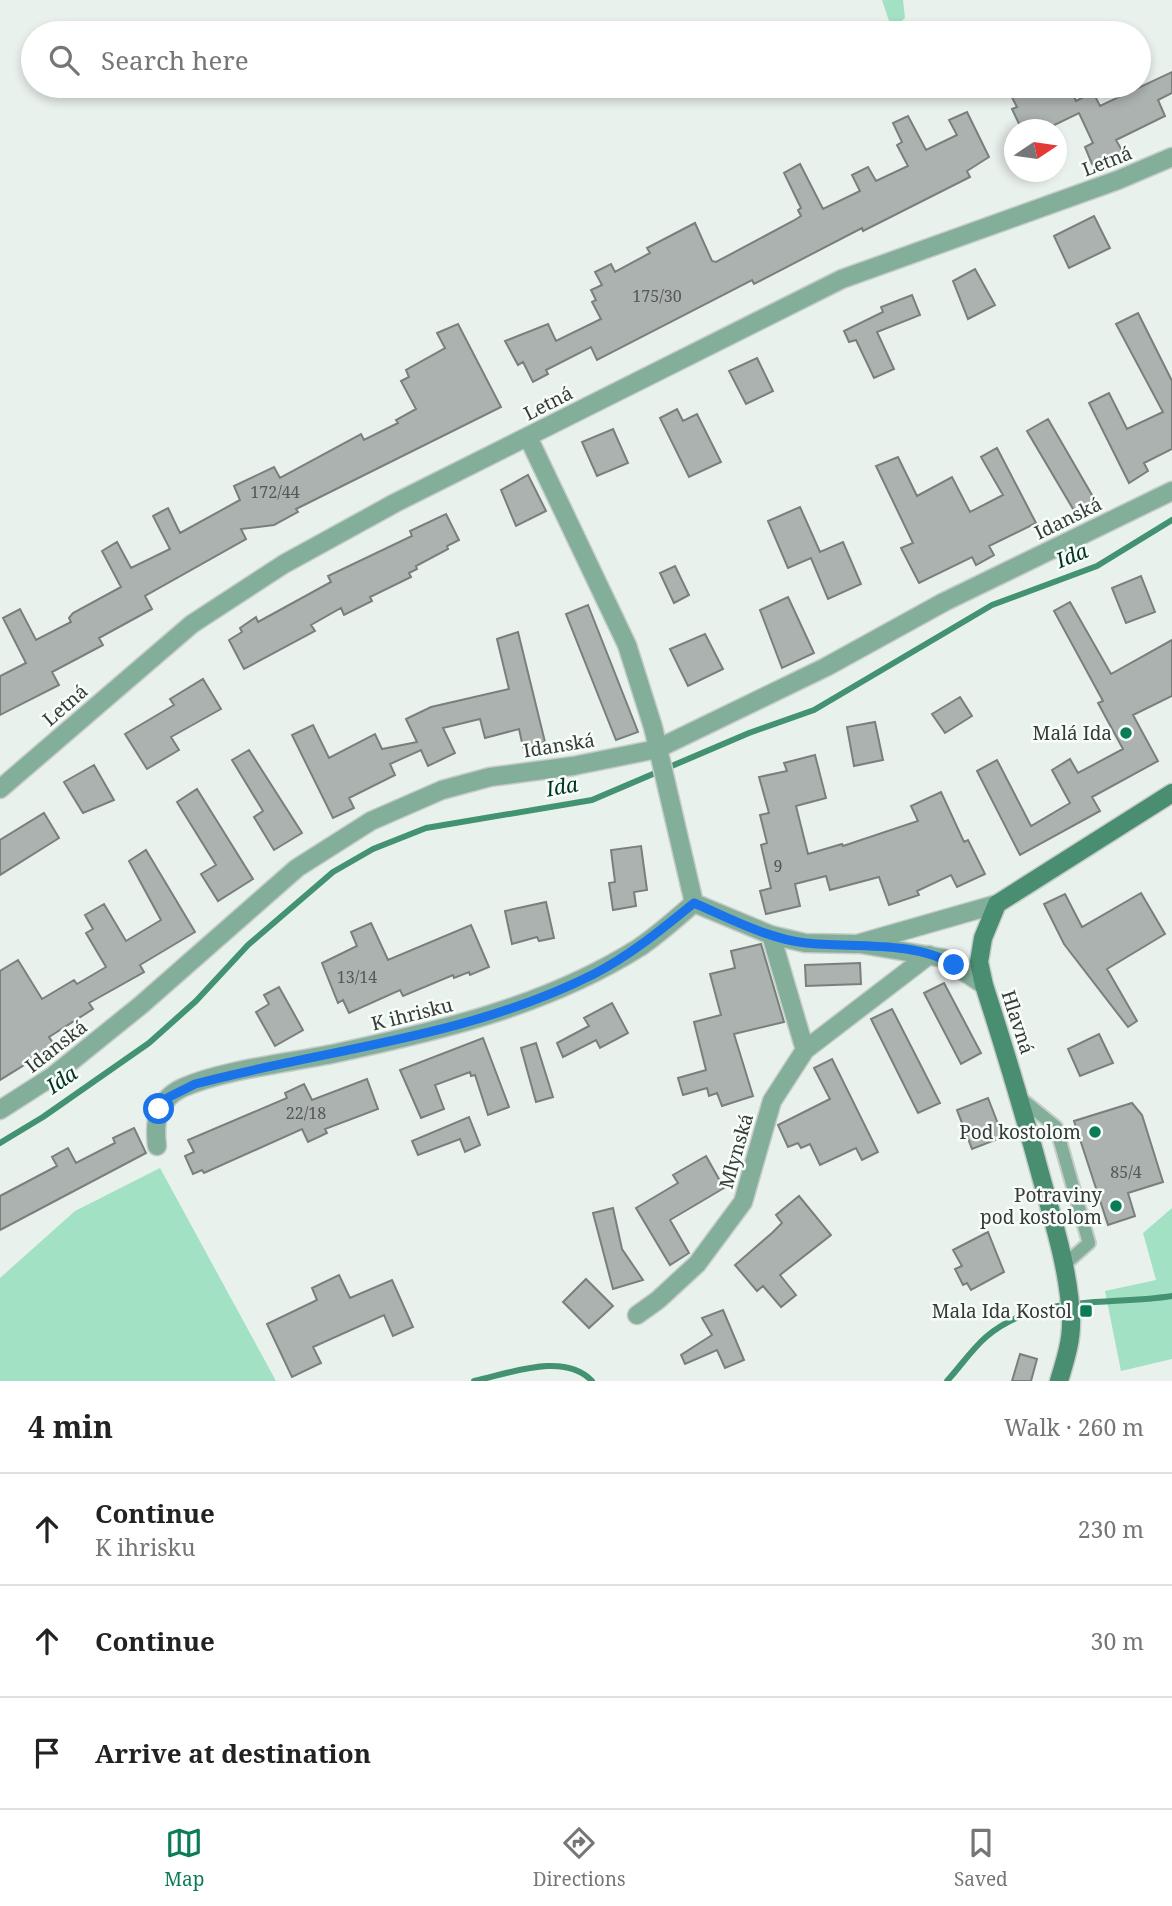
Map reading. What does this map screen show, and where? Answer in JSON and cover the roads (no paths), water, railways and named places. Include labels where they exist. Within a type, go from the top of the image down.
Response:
[{"type":"main road","points":[[997,904],[1172,793]]},
{"type":"main road","name":"Hlavná","points":[[997,904],[983,938],[979,962],[1064,1265],[1071,1321],[1066,1381]]},
{"type":"main road","name":"Hlavná","points":[[1059,1381],[1067,1357]]},
{"type":"street","name":"Letná","points":[[0,789],[192,625],[295,558],[842,279],[1172,158]]},
{"type":"street","points":[[528,437],[627,645],[658,754],[694,903],[771,934],[805,943],[857,944],[943,958],[984,985]]},
{"type":"street","name":"Idanská","points":[[0,1110],[53,1076],[141,1005],[297,868],[345,835],[419,799],[490,776],[658,754],[826,667],[943,601],[1172,491]]},
{"type":"street","name":"K ihrisku","points":[[158,1146],[155,1120],[159,1109],[181,1089],[224,1076],[463,1023],[536,1000],[595,973],[643,945],[694,903]]},
{"type":"street","points":[[857,944],[997,904]]},
{"type":"street","points":[[771,934],[805,1050]]},
{"type":"street","name":"Mlynská","points":[[637,1315],[658,1300],[697,1264],[743,1202],[772,1101],[805,1050],[929,955]]},
{"type":"lane","points":[[1019,1097],[1056,1127],[1086,1229],[1089,1243],[1064,1265]]},
{"type":"waterway","name":"Ida","points":[[0,1143],[43,1117],[149,1043],[196,1001],[248,945],[333,872],[373,849],[426,828],[592,800],[749,733],[814,710],[992,605],[1097,566],[1172,520]]},
{"type":"waterway","points":[[947,1381],[986,1337],[1006,1323],[1028,1313],[1075,1304],[1172,1296]]},
{"type":"waterway","points":[[474,1381],[519,1370],[551,1366],[567,1367],[592,1381]]},
{"type":"place","name":"Malá Ida","points":[[1126,733]]},
{"type":"place","name":"Pod kostolom","points":[[1095,1132]]},
{"type":"place","name":"Potraviny pod kostolom","points":[[1116,1206]]},
{"type":"place","name":"Mala Ida Kostol","points":[[1086,1311]]}]
